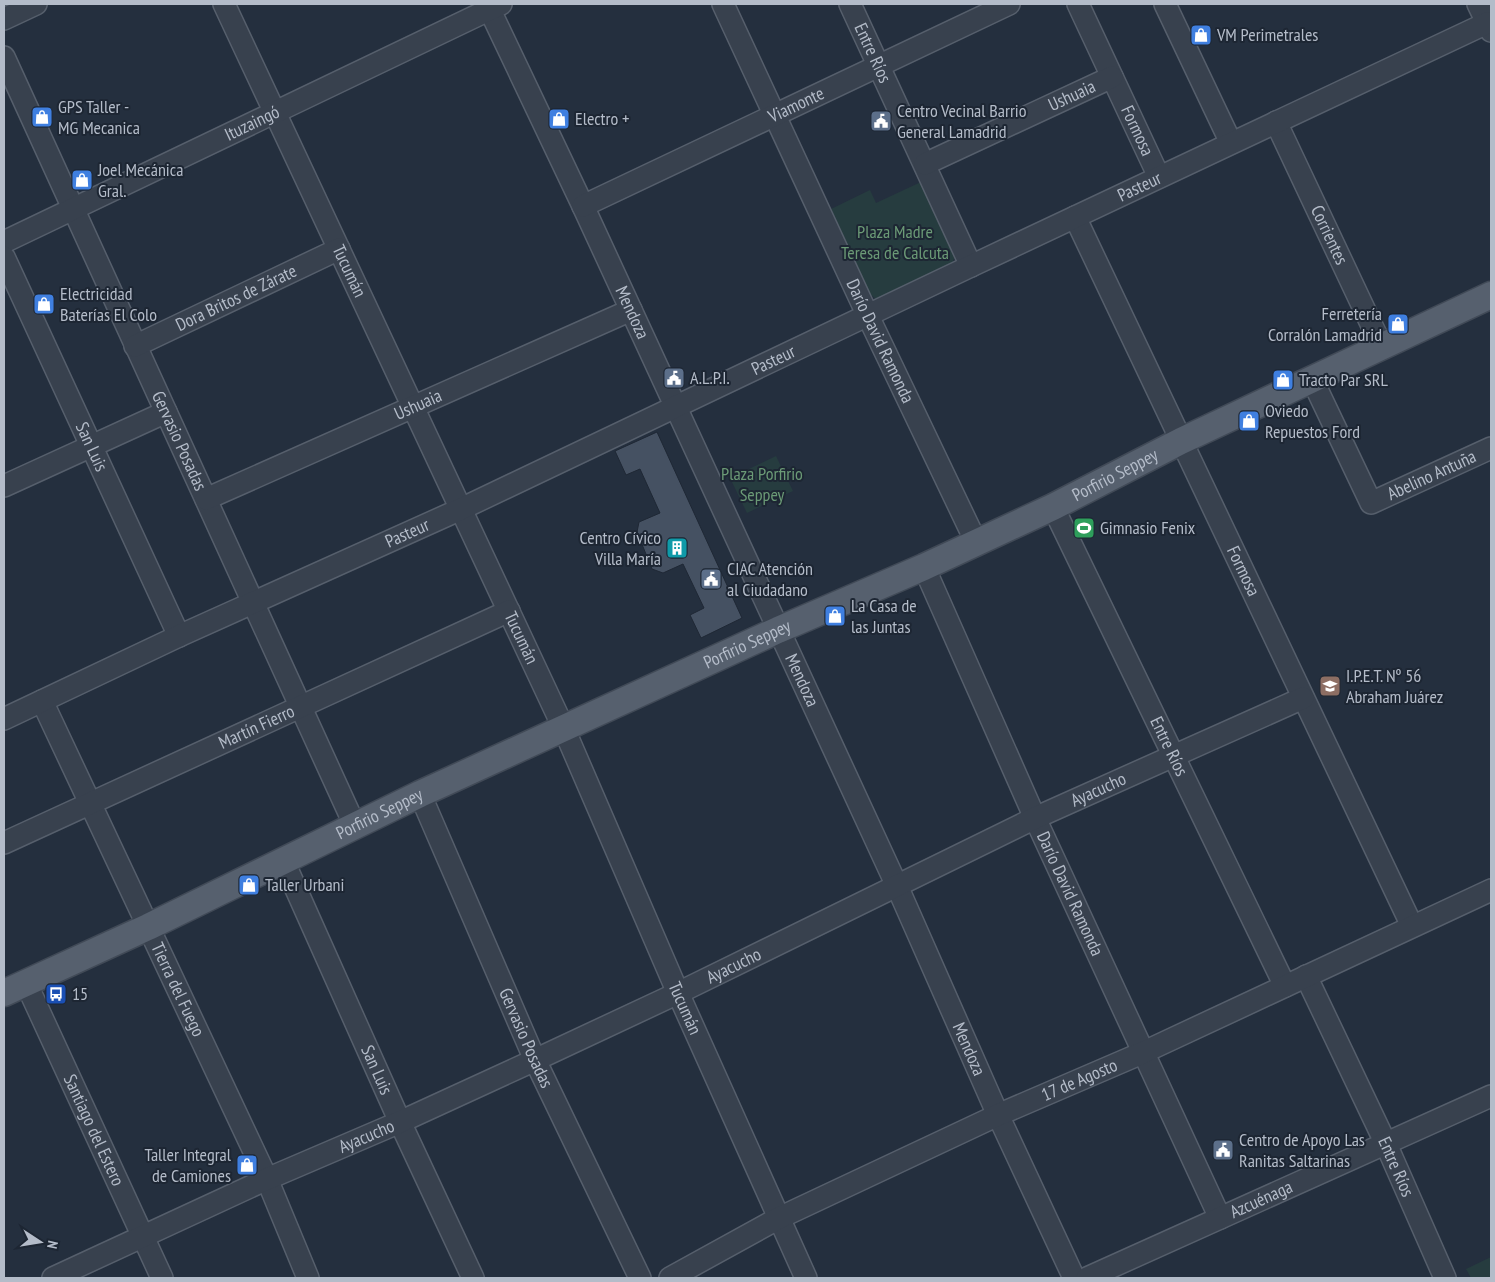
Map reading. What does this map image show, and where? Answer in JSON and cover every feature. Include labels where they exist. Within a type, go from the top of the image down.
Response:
[{"type":"main road","name":"Porfirio Seppey","points":[[15,988],[148,927],[420,794],[778,630],[924,567],[1052,507],[1181,442],[1491,295]]},
{"type":"street","points":[[4,19],[36,4]]},
{"type":"street","name":"Tucumán","points":[[224,4],[564,729],[678,993],[806,1278]]},
{"type":"street","name":"Darío David Ramonda","points":[[723,4],[868,316],[976,542]]},
{"type":"street","name":"Entre Ríos","points":[[850,4],[971,266]]},
{"type":"street","name":"Viamonte","points":[[583,206],[879,65],[975,11],[1009,4]]},
{"type":"street","name":"Formosa","points":[[1078,4],[1159,177]]},
{"type":"street","points":[[1165,4],[1231,143]]},
{"type":"street","points":[[1478,4],[1489,27]]},
{"type":"street","name":"Ituzaingó","points":[[4,242],[493,6]]},
{"type":"street","name":"Mendoza","points":[[493,6],[583,206],[897,886],[998,1115],[1074,1278]]},
{"type":"street","name":"Pasteur","points":[[4,719],[179,636],[461,509],[1276,122],[1489,27]]},
{"type":"street","name":"Gervasio Posadas","points":[[4,57],[355,826]]},
{"type":"street","name":"Ushuaia","points":[[924,164],[1112,77]]},
{"type":"street","name":"Corrientes","points":[[1276,122],[1382,347]]},
{"type":"street","name":"Formosa","points":[[1075,217],[1412,926]]},
{"type":"street","name":"Dora Britos de Zárate","points":[[135,346],[339,249]]},
{"type":"street","name":"San Luis","points":[[4,257],[179,636]]},
{"type":"street","name":"Ushuaia","points":[[206,499],[631,310]]},
{"type":"street","name":"Abelino Antuña","points":[[1312,379],[1371,503],[1491,448]]},
{"type":"street","points":[[4,486],[166,412]]},
{"type":"street","name":"Entre Ríos","points":[[1052,507],[1285,986]]},
{"type":"street","name":"Darío David Ramonda","points":[[924,567],[1035,818],[1142,1053],[1220,1218]]},
{"type":"street","name":"Martín Fierro","points":[[4,843],[509,610]]},
{"type":"street","name":"Ayacucho","points":[[53,1278],[267,1179],[400,1122],[535,1060],[678,993],[1035,818],[1303,698]]},
{"type":"street","name":"Tierra del Fuego","points":[[42,702],[267,1179],[308,1278]]},
{"type":"street","name":"Gervasio Posadas","points":[[420,794],[535,1060],[640,1278]]},
{"type":"street","name":"San Luis","points":[[283,860],[400,1122],[473,1278]]},
{"type":"street","name":"17 de Agosto","points":[[670,1278],[779,1218],[998,1115],[1142,1053],[1491,890]]},
{"type":"street","name":"Entre Ríos","points":[[1306,976],[1386,1144],[1445,1278]]},
{"type":"street","name":"Santiago del Estero","points":[[15,988],[143,1236],[162,1278]]},
{"type":"street","name":"Azcuénaga","points":[[1087,1278],[1491,1096]]},
{"type":"green space","name":"Plaza Madre Teresa de Calcuta","points":[[921,182],[955,255],[953,262],[877,300],[870,294],[831,209],[870,190],[876,203]]},
{"type":"green space","name":"Plaza Porfirio Seppey","points":[[776,456],[793,491],[747,513],[730,478]]},
{"type":"green space","points":[[1491,1257],[1491,1278],[1471,1278],[1466,1269]]},
{"type":"building","name":"Centro Cívico Villa María","points":[[657,432],[742,618],[701,638],[690,615],[704,608],[683,564],[663,573],[652,569],[637,532],[639,522],[660,513],[640,469],[626,475],[615,451]]},
{"type":"place","name":"VM Perimetrales","points":[[1201,35]]},
{"type":"place","name":"GPS Taller - MG Mecanica","points":[[42,117]]},
{"type":"place","name":"Electro +","points":[[559,119]]},
{"type":"place","name":"Centro Vecinal Barrio General Lamadrid","points":[[881,121]]},
{"type":"place","name":"Joel Mecánica Gral.","points":[[82,180]]},
{"type":"place","name":"Electricidad Baterías El Colo","points":[[44,304]]},
{"type":"place","name":"Ferretería Corralón Lamadrid","points":[[1398,324]]},
{"type":"place","name":"A.L.P.I.","points":[[674,378]]},
{"type":"place","name":"Tracto Par SRL","points":[[1283,380]]},
{"type":"place","name":"Oviedo Repuestos Ford","points":[[1249,421]]},
{"type":"place","name":"Gimnasio Fenix","points":[[1084,528]]},
{"type":"place","name":"Centro Cívico Villa María","points":[[677,548]]},
{"type":"place","name":"CIAC Atención al Ciudadano","points":[[711,579]]},
{"type":"place","name":"La Casa de las Juntas","points":[[835,616]]},
{"type":"place","name":"I.P.E.T. Nº 56 Abraham Juárez","points":[[1330,686]]},
{"type":"place","name":"Taller Urbani","points":[[249,885]]},
{"type":"place","name":"15","points":[[56,994]]},
{"type":"place","name":"Centro de Apoyo Las Ranitas Saltarinas","points":[[1223,1150]]},
{"type":"place","name":"Taller Integral de Camiones","points":[[247,1165]]}]
